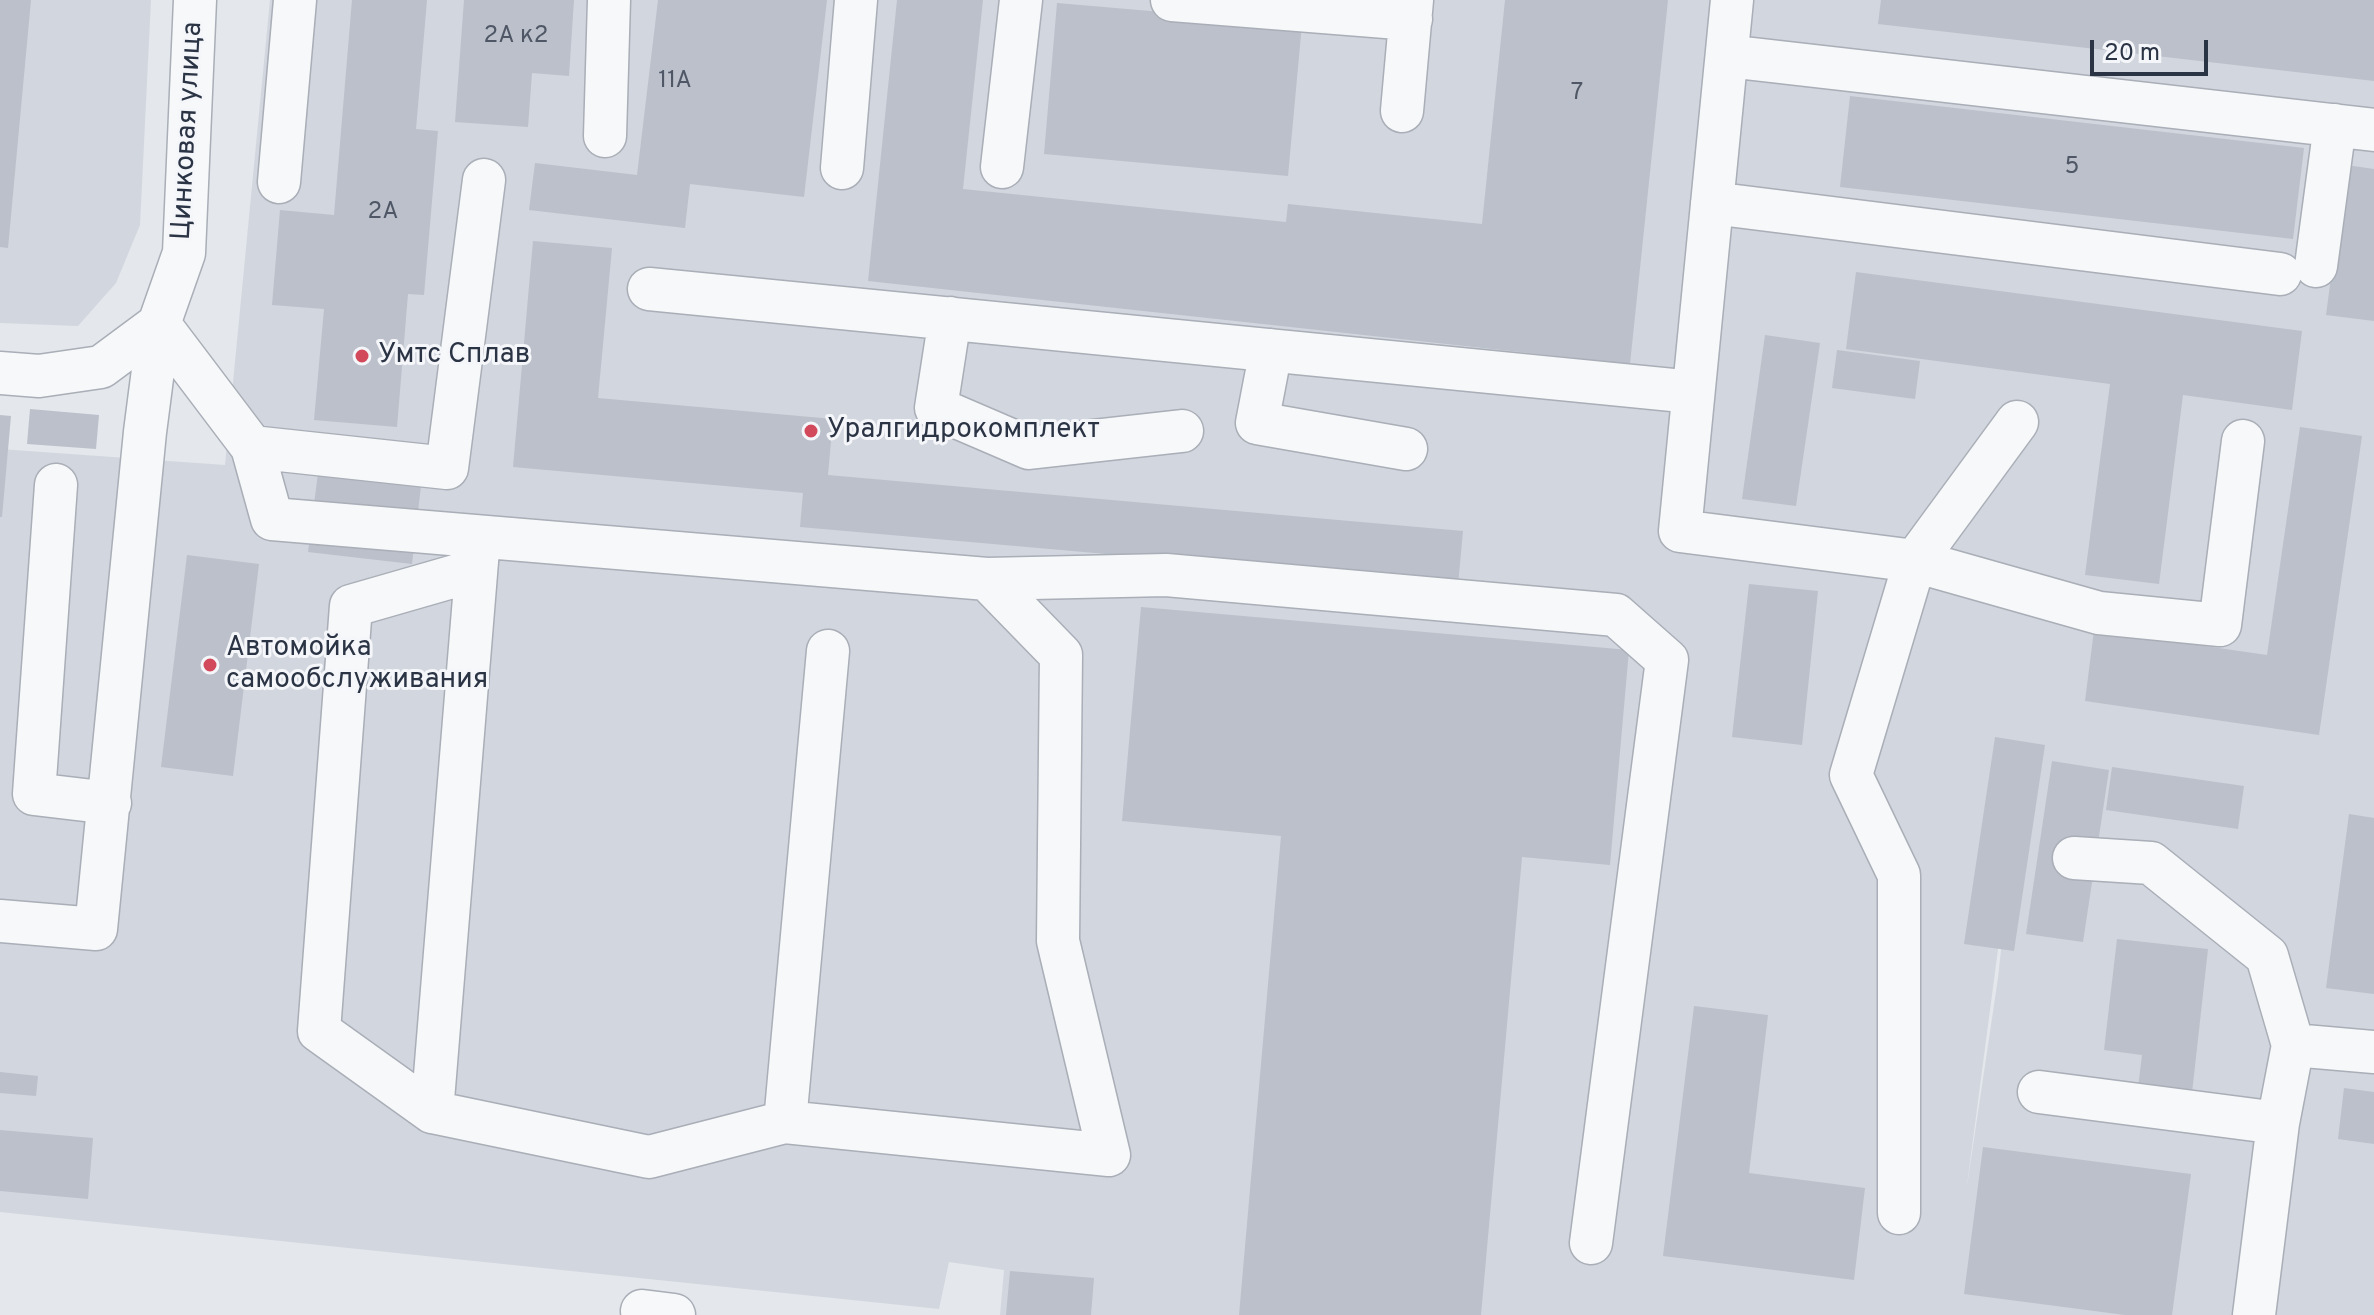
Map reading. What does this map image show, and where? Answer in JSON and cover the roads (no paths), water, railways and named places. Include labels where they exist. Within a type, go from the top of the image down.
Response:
[{"type":"street","name":"Цинковая улица","points":[[0,921],[96,929],[145,432],[159,324],[184,253],[195,0]]},
{"type":"street","points":[[279,182],[295,0]]},
{"type":"street","points":[[605,136],[609,0]]},
{"type":"street","points":[[842,168],[856,0]]},
{"type":"street","points":[[1002,167],[1021,0]]},
{"type":"street","points":[[1172,0],[1412,9],[1402,111]]},
{"type":"street","points":[[1732,0],[1680,531],[1915,561],[2099,613],[2220,625],[2243,441]]},
{"type":"street","points":[[1712,203],[2298,270],[2355,128],[1727,56]]},
{"type":"street","points":[[252,447],[447,468],[484,180]]},
{"type":"street","points":[[649,289],[1693,392]]},
{"type":"street","points":[[950,318],[936,408],[1029,448],[1182,431]]},
{"type":"street","points":[[0,373],[39,376],[101,367],[159,324],[252,447],[272,519],[477,554],[987,579],[1166,575],[1616,615],[1667,660],[1591,1243]]},
{"type":"street","points":[[1271,350],[1257,423],[1406,449]]},
{"type":"street","points":[[1899,1213],[1899,875],[1851,775],[1915,561],[2017,422]]},
{"type":"street","points":[[56,485],[34,794],[110,803]]},
{"type":"street","points":[[432,1112],[477,554]]},
{"type":"street","points":[[477,554],[351,606],[319,1031],[432,1112],[649,1157],[785,1122],[1109,1155],[1058,941],[1061,655],[987,579]]},
{"type":"street","points":[[785,1122],[828,651]]},
{"type":"street","points":[[2074,858],[2151,863],[2267,956],[2293,1045],[2278,1123],[2254,1315]]},
{"type":"street","points":[[2293,1045],[2374,1052]]},
{"type":"street","points":[[2039,1092],[2278,1123]]},
{"type":"place","name":"Умтс Сплав","points":[[362,356]]},
{"type":"place","name":"Уралгидрокомплект","points":[[811,431]]},
{"type":"place","name":"Автомойка самообслуживания","points":[[210,665]]}]
